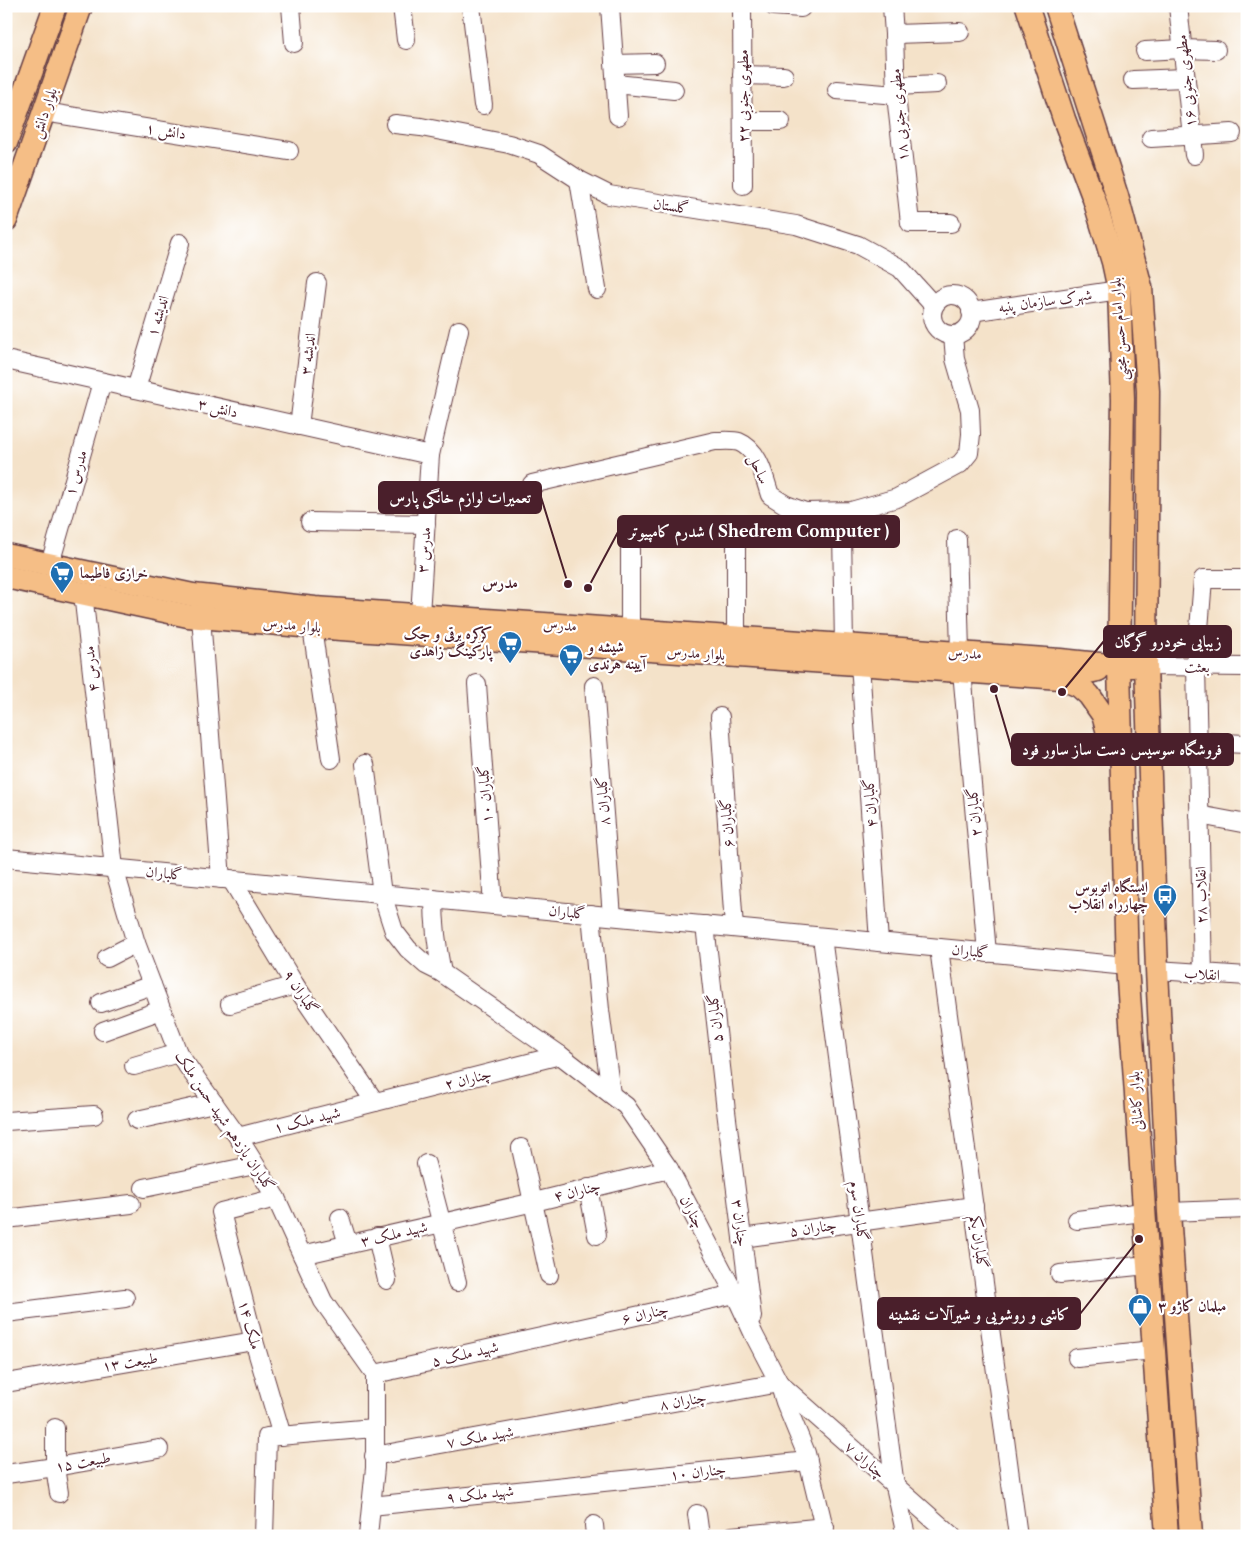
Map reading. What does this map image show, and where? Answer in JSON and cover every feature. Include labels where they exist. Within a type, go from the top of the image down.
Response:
[{"type":"main road","name":"بلوار دانش","points":[[6,143],[55,6]]},
{"type":"main road","name":"بلوار دانش","points":[[6,220],[81,6]]},
{"type":"main road","name":"بلوار امام حسن مجتبی","points":[[1026,6],[1064,119],[1094,199],[1113,262],[1119,290],[1123,399],[1119,666]]},
{"type":"main road","name":"بلوار امام حسن مجتبی","points":[[1056,6],[1117,196],[1142,287],[1148,391],[1146,666]]},
{"type":"main road","points":[[1122,506],[1147,506]]},
{"type":"main road","name":"مدرس","points":[[6,555],[193,596],[315,608],[420,615],[496,630],[630,630],[844,645],[961,662],[1060,660],[1119,666]]},
{"type":"main road","name":"بلوار مدرس","points":[[6,577],[188,616],[312,627],[496,630],[860,664],[961,662],[1060,678],[1119,666]]},
{"type":"main road","points":[[1119,666],[1146,666]]},
{"type":"main road","name":"بلوار کاشانی","points":[[1119,666],[1127,966],[1167,1536]]},
{"type":"main road","name":"بلوار کاشانی","points":[[1146,666],[1157,970],[1169,1212],[1191,1536]]},
{"type":"main road","points":[[1060,678],[1079,686],[1089,695],[1103,715],[1108,733],[1121,748]]},
{"type":"main road","points":[[1127,966],[1157,970]]},
{"type":"street","points":[[291,6],[294,43]]},
{"type":"street","points":[[402,6],[406,40]]},
{"type":"street","points":[[472,6],[483,105]]},
{"type":"street","points":[[610,6],[618,116]]},
{"type":"street","name":"مطهری جنوبی ۲۲","points":[[742,6],[743,185]]},
{"type":"street","points":[[774,6],[801,8]]},
{"type":"street","name":"۱۸ مطهری جنوبی","points":[[892,6],[896,90],[910,223],[951,223]]},
{"type":"street","name":"۱۶ مطهری جنوبی","points":[[1178,6],[1194,155]]},
{"type":"street","points":[[894,34],[960,32]]},
{"type":"street","points":[[1145,50],[1216,50]]},
{"type":"street","points":[[614,64],[655,63]]},
{"type":"street","points":[[742,75],[784,76]]},
{"type":"street","points":[[1133,80],[1185,78]]},
{"type":"street","points":[[616,84],[674,90]]},
{"type":"street","points":[[837,90],[896,90],[937,84]]},
{"type":"street","name":"دانش ۱","points":[[44,112],[289,151]]},
{"type":"street","points":[[743,121],[781,121]]},
{"type":"street","name":"گلستان","points":[[395,124],[421,127],[509,144],[539,154],[579,180],[609,195],[796,225],[858,245],[900,268],[934,306]]},
{"type":"street","points":[[1151,138],[1232,133]]},
{"type":"street","points":[[579,180],[597,289]]},
{"type":"street","name":"اندیشه ۱","points":[[136,389],[180,243]]},
{"type":"street","name":"اندیشه ۳","points":[[299,426],[317,283]]},
{"type":"street","name":"شهرک سازمان پنبه","points":[[971,312],[1119,290]]},
{"type":"street","points":[[949,296],[962,298],[967,303],[971,312],[970,323],[959,334],[941,333],[932,320],[934,306],[943,298],[949,296]]},
{"type":"street","name":"مدرس ۳","points":[[420,615],[430,455],[459,330]]},
{"type":"street","name":"ساحل","points":[[532,484],[715,441],[738,441],[752,450],[770,495],[786,505],[805,512],[851,511],[897,498],[960,464],[969,453],[971,434],[970,410],[955,359],[953,335]]},
{"type":"street","name":"دانش ۳","points":[[6,360],[430,455]]},
{"type":"street","name":"مدرس ۱","points":[[50,564],[102,382]]},
{"type":"street","points":[[310,522],[426,524]]},
{"type":"street","points":[[842,533],[844,645]]},
{"type":"street","name":"گلباران ۲","points":[[957,538],[961,662],[987,953]]},
{"type":"street","points":[[736,544],[736,637]]},
{"type":"street","points":[[630,548],[630,630]]},
{"type":"street","name":"۲۸ انقلاب","points":[[1202,974],[1196,667],[1203,579],[1247,579]]},
{"type":"street","name":"مدرس ۴","points":[[82,594],[114,868]]},
{"type":"street","points":[[201,617],[211,752],[226,879]]},
{"type":"street","points":[[312,627],[331,759]]},
{"type":"street","name":"گلباران ۴","points":[[860,664],[879,942]]},
{"type":"street","name":"بعثت","points":[[1146,666],[1247,667]]},
{"type":"street","name":"گلباران ۱۰","points":[[476,684],[494,905]]},
{"type":"street","name":"گلباران ۸","points":[[594,686],[612,916]]},
{"type":"street","name":"گلباران ۶","points":[[720,717],[734,928]]},
{"type":"street","points":[[1197,742],[1247,744]]},
{"type":"street","name":"چناران","points":[[365,764],[382,894],[394,931],[408,949],[426,965],[442,973],[560,1055],[626,1106],[669,1169],[735,1294],[779,1383],[808,1461],[826,1532]]},
{"type":"street","points":[[1199,815],[1247,824]]},
{"type":"street","name":"گلباران","points":[[6,858],[1127,966]]},
{"type":"street","name":"گلباران یازدهم شهید حسن ملک","points":[[114,868],[136,943],[178,1053],[256,1165],[276,1198],[323,1301],[375,1374]]},
{"type":"street","name":"۹ گلباران","points":[[226,879],[295,985],[375,1102]]},
{"type":"street","points":[[434,899],[436,947],[442,973]]},
{"type":"street","points":[[591,914],[600,1010],[611,1094]]},
{"type":"street","name":"گلباران ۵","points":[[705,925],[726,1111]]},
{"type":"street","name":"گلباران سوم","points":[[822,937],[895,1486],[906,1536]]},
{"type":"street","points":[[107,958],[136,943]]},
{"type":"street","name":"گلباران یکم","points":[[939,948],[1018,1536]]},
{"type":"street","name":"انقلاب","points":[[1157,970],[1247,976]]},
{"type":"street","points":[[101,1003],[152,985]]},
{"type":"street","points":[[230,1004],[295,985]]},
{"type":"street","points":[[103,1031],[161,1010]]},
{"type":"street","points":[[134,1066],[178,1053]]},
{"type":"street","name":"۲ چناران","points":[[375,1102],[560,1055]]},
{"type":"street","name":"۱ شهید ملک","points":[[238,1137],[375,1102]]},
{"type":"street","points":[[137,1120],[214,1104]]},
{"type":"street","name":"چناران ۳","points":[[726,1111],[754,1335]]},
{"type":"street","points":[[6,1121],[94,1115]]},
{"type":"street","points":[[521,1148],[549,1275]]},
{"type":"street","points":[[426,1164],[457,1282]]},
{"type":"street","points":[[144,1188],[256,1165]]},
{"type":"street","name":"۴ چناران","points":[[486,1212],[669,1169]]},
{"type":"street","points":[[588,1188],[597,1235]]},
{"type":"street","name":"ملک ۱۴","points":[[264,1536],[275,1437],[254,1342],[221,1212],[276,1198]]},
{"type":"street","points":[[6,1219],[131,1204]]},
{"type":"street","name":"۵ چناران","points":[[742,1238],[974,1206]]},
{"type":"street","points":[[1169,1212],[1247,1209]]},
{"type":"street","name":"۳ شهید ملک","points":[[302,1255],[486,1212]]},
{"type":"street","points":[[1077,1220],[1144,1212]]},
{"type":"street","points":[[340,1218],[348,1244]]},
{"type":"street","points":[[377,1237],[387,1280]]},
{"type":"street","points":[[1060,1274],[1147,1265]]},
{"type":"street","name":"چناران ۶","points":[[555,1334],[735,1294]]},
{"type":"street","points":[[6,1313],[125,1298]]},
{"type":"street","name":"شهید ملک ۵","points":[[375,1374],[555,1334]]},
{"type":"street","name":"طبیعت ۱۳","points":[[6,1383],[254,1342]]},
{"type":"street","points":[[1077,1358],[1154,1350]]},
{"type":"street","points":[[368,1536],[374,1456],[375,1374]]},
{"type":"street","name":"چناران ۷","points":[[779,1383],[952,1536]]},
{"type":"street","name":"چناران ۸","points":[[586,1418],[779,1383]]},
{"type":"street","name":"شهید ملک ۷","points":[[374,1456],[586,1418]]},
{"type":"street","points":[[55,1428],[55,1467],[59,1493]]},
{"type":"street","points":[[275,1437],[374,1428]]},
{"type":"street","name":"طبیعت ۱۵","points":[[6,1474],[159,1449]]},
{"type":"street","name":"چناران ۱۰","points":[[590,1483],[808,1461]]},
{"type":"street","name":"شهید ملک ۹","points":[[371,1506],[590,1483]]},
{"type":"street","points":[[697,1514],[700,1536]]},
{"type":"street","points":[[732,1536],[826,1532]]},
{"type":"place","name":"تعمیرات لوازم خانگی پارس","points":[[568,584]]},
{"type":"place","name":"شدرم کامپیوتر ( Shedrem Computer )","points":[[588,588]]},
{"type":"place","name":"خرازی فاطیما","points":[[62,594]]},
{"type":"place","name":"کرکره برقی و جک پارکینگ زاهدی","points":[[510,664]]},
{"type":"place","name":"شیشه و آیینه هرندی","points":[[571,677]]},
{"type":"place","name":"فروشگاه سوسیس دست ساز ساور فود","points":[[994,689]]},
{"type":"place","name":"زیبایی خودرو گرگان","points":[[1062,692]]},
{"type":"place","name":"ایستگاه اتوبوس چهارراه انقلاب","points":[[1165,917]]},
{"type":"place","name":"کاشی و روشویی و شیرآلات نقشینه","points":[[1139,1239]]},
{"type":"place","name":"مبلمان کاژو ۳","points":[[1140,1327]]},
{"type":"district","name":"مدرس","points":[[500,582]]}]
